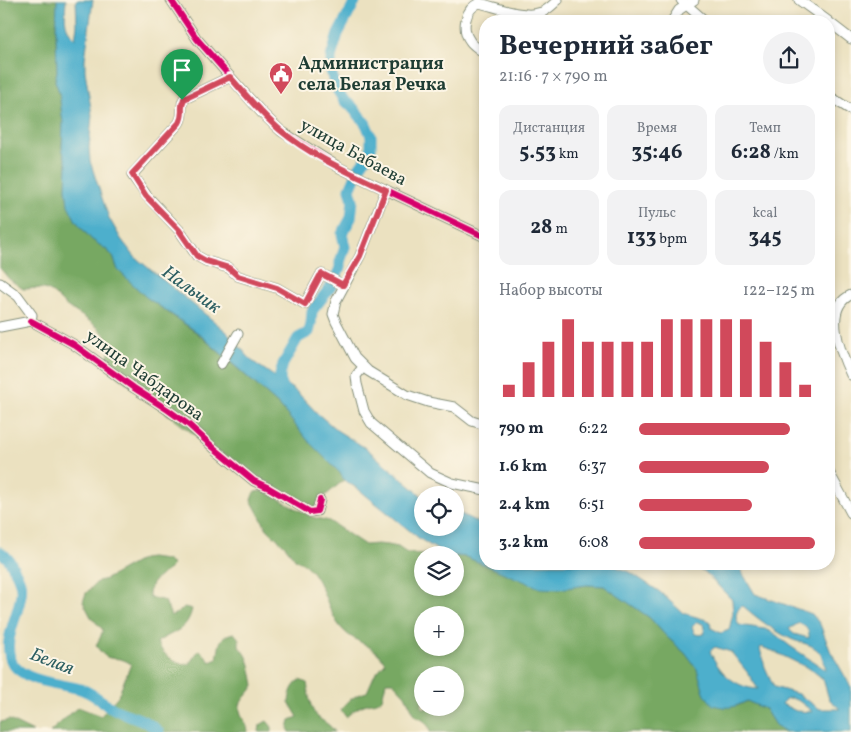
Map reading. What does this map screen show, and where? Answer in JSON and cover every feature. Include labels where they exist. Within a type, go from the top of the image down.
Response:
[{"type":"street","name":"улица Бабаева","points":[[171,0],[194,35],[262,113],[281,131],[340,168],[479,234]]},
{"type":"street","points":[[479,49],[470,42],[466,33],[466,18],[473,6],[479,3],[513,12],[538,13],[547,10],[558,0]]},
{"type":"street","points":[[675,15],[683,3],[694,0]]},
{"type":"street","points":[[798,0],[818,15]]},
{"type":"street","points":[[683,3],[698,15]]},
{"type":"street","points":[[835,27],[851,39]]},
{"type":"street","points":[[230,77],[184,99],[182,102],[182,116],[179,123],[132,174],[146,196],[179,230],[197,256],[206,261],[229,268],[238,276],[277,288],[305,304],[322,274],[341,284]]},
{"type":"street","points":[[835,100],[851,110]]},
{"type":"street","points":[[386,190],[360,256],[341,284],[333,314],[350,351],[363,367],[407,395],[428,402],[454,407],[479,423]]},
{"type":"street","points":[[0,283],[24,301],[32,315],[31,321],[0,327]]},
{"type":"street","points":[[835,308],[851,295]]},
{"type":"street","name":"улица Чабдарова","points":[[31,321],[74,344],[189,425],[254,481],[308,512],[317,511],[320,500]]},
{"type":"street","points":[[835,324],[851,375]]},
{"type":"street","points":[[221,362],[238,334]]},
{"type":"street","points":[[363,367],[356,376],[357,384],[361,402],[371,423],[422,466],[442,479],[479,489]]},
{"type":"street","points":[[835,483],[851,513]]},
{"type":"green space","points":[[0,0],[57,0],[57,71],[55,81],[59,92],[63,123],[62,148],[67,165],[66,188],[68,204],[76,221],[91,239],[107,250],[113,257],[118,270],[146,297],[197,333],[279,405],[310,443],[340,473],[344,480],[320,500],[312,512],[233,464],[103,365],[109,354],[110,346],[104,334],[93,324],[65,305],[50,291],[23,289],[9,279],[0,268]]},
{"type":"green space","points":[[262,491],[270,494],[312,517],[329,521],[365,545],[388,545],[398,547],[407,553],[414,553],[414,596],[464,596],[464,557],[479,562],[479,570],[498,570],[559,589],[587,585],[604,586],[650,618],[685,653],[697,669],[705,695],[737,706],[747,701],[765,709],[775,725],[786,732],[430,732],[429,727],[423,720],[416,716],[464,716],[464,666],[414,666],[414,713],[405,695],[393,682],[386,682],[382,699],[361,706],[346,717],[341,710],[346,703],[352,698],[367,692],[374,676],[385,663],[377,652],[343,630],[337,622],[312,572],[296,560],[286,547],[267,529],[251,500],[254,492]]},
{"type":"green space","points":[[142,559],[166,560],[173,565],[153,582],[149,591],[149,597],[165,601],[171,616],[178,613],[184,607],[192,609],[187,622],[183,626],[157,642],[166,655],[179,663],[189,664],[199,650],[210,662],[217,659],[219,645],[225,636],[234,633],[239,639],[239,647],[248,660],[254,685],[240,705],[240,712],[248,732],[50,732],[78,707],[101,716],[118,696],[131,664],[120,659],[108,658],[101,652],[96,645],[103,630],[91,617],[83,602],[86,593],[98,581],[106,579]]},
{"type":"green space","points":[[300,680],[307,683],[314,712],[335,732],[290,732],[288,728],[290,720],[298,717],[289,702],[290,695],[293,687]]},
{"type":"green space","points":[[9,720],[33,732],[0,732],[0,722]]},
{"type":"green space","points":[[267,721],[272,727],[272,732],[259,732],[260,725]]},
{"type":"water","points":[[57,0],[66,0],[65,16],[67,26],[75,39],[77,25],[76,0],[93,0],[85,59],[92,115],[89,148],[90,161],[109,218],[121,239],[135,257],[227,332],[252,361],[297,392],[338,431],[367,449],[414,489],[414,534],[344,480],[340,473],[310,443],[279,405],[197,332],[146,297],[118,270],[113,256],[91,239],[76,221],[68,205],[66,188],[67,165],[62,148],[63,123],[59,92],[55,81],[57,71]]},
{"type":"water","points":[[464,516],[479,523],[479,562],[464,557],[464,546],[431,546],[416,536],[464,536]]},
{"type":"water","points":[[497,570],[625,570],[660,592],[683,613],[710,621],[711,628],[721,633],[729,630],[733,613],[732,600],[701,570],[741,570],[755,594],[812,614],[820,624],[830,650],[851,687],[851,732],[786,732],[775,725],[765,709],[747,701],[730,707],[713,705],[705,695],[697,669],[685,653],[650,618],[604,586],[587,585],[559,589],[540,588]],"holes":[[[743,606],[778,632],[813,647],[822,656],[826,670],[775,634],[765,629],[739,625],[736,614],[740,607]],[[697,622],[703,624],[705,633],[701,635],[695,634],[692,627]],[[799,623],[807,629],[809,638],[794,634],[789,629]],[[715,647],[731,652],[747,672],[758,689],[742,685],[728,677],[713,658],[710,651]],[[761,647],[812,670],[823,679],[829,699],[840,709],[820,709],[798,694],[774,687],[765,667]],[[791,698],[799,701],[813,712],[796,711],[782,704],[785,699]]]},
{"type":"waterway","points":[[281,395],[280,375],[283,364],[298,338],[309,332],[312,311],[333,284],[340,268],[345,247],[342,234],[351,218],[353,200],[350,189],[359,168],[371,151],[371,136],[366,124],[351,105],[345,102],[336,88],[331,71],[331,57],[338,34],[356,0]]},
{"type":"waterway","name":"Белая","points":[[0,552],[12,564],[21,587],[20,602],[11,629],[8,647],[13,664],[26,675],[35,679],[87,692],[112,708],[148,723],[159,732]]},
{"type":"cycle path","points":[[171,0],[197,39],[262,113],[281,131],[340,168],[479,234]]},
{"type":"cycle path","points":[[230,77],[184,99],[182,116],[179,123],[132,175],[147,196],[179,230],[197,256],[206,261],[229,268],[238,276],[277,288],[305,304],[322,274],[343,285]]},
{"type":"cycle path","points":[[31,321],[73,344],[189,425],[254,481],[310,512],[317,511],[320,500]]},
{"type":"place","name":"Администрация села Белая Речка","points":[[281,95]]},
{"type":"route","points":[[230,77],[273,124],[293,140],[340,168],[386,190],[360,256],[343,285],[322,274],[305,304],[287,292],[260,281],[238,276],[229,268],[201,259],[194,253],[179,230],[146,196],[132,174],[179,123],[182,116],[182,100],[230,77]]},
{"type":"water label","name":"Нальчик","points":[[191,290]]}]
